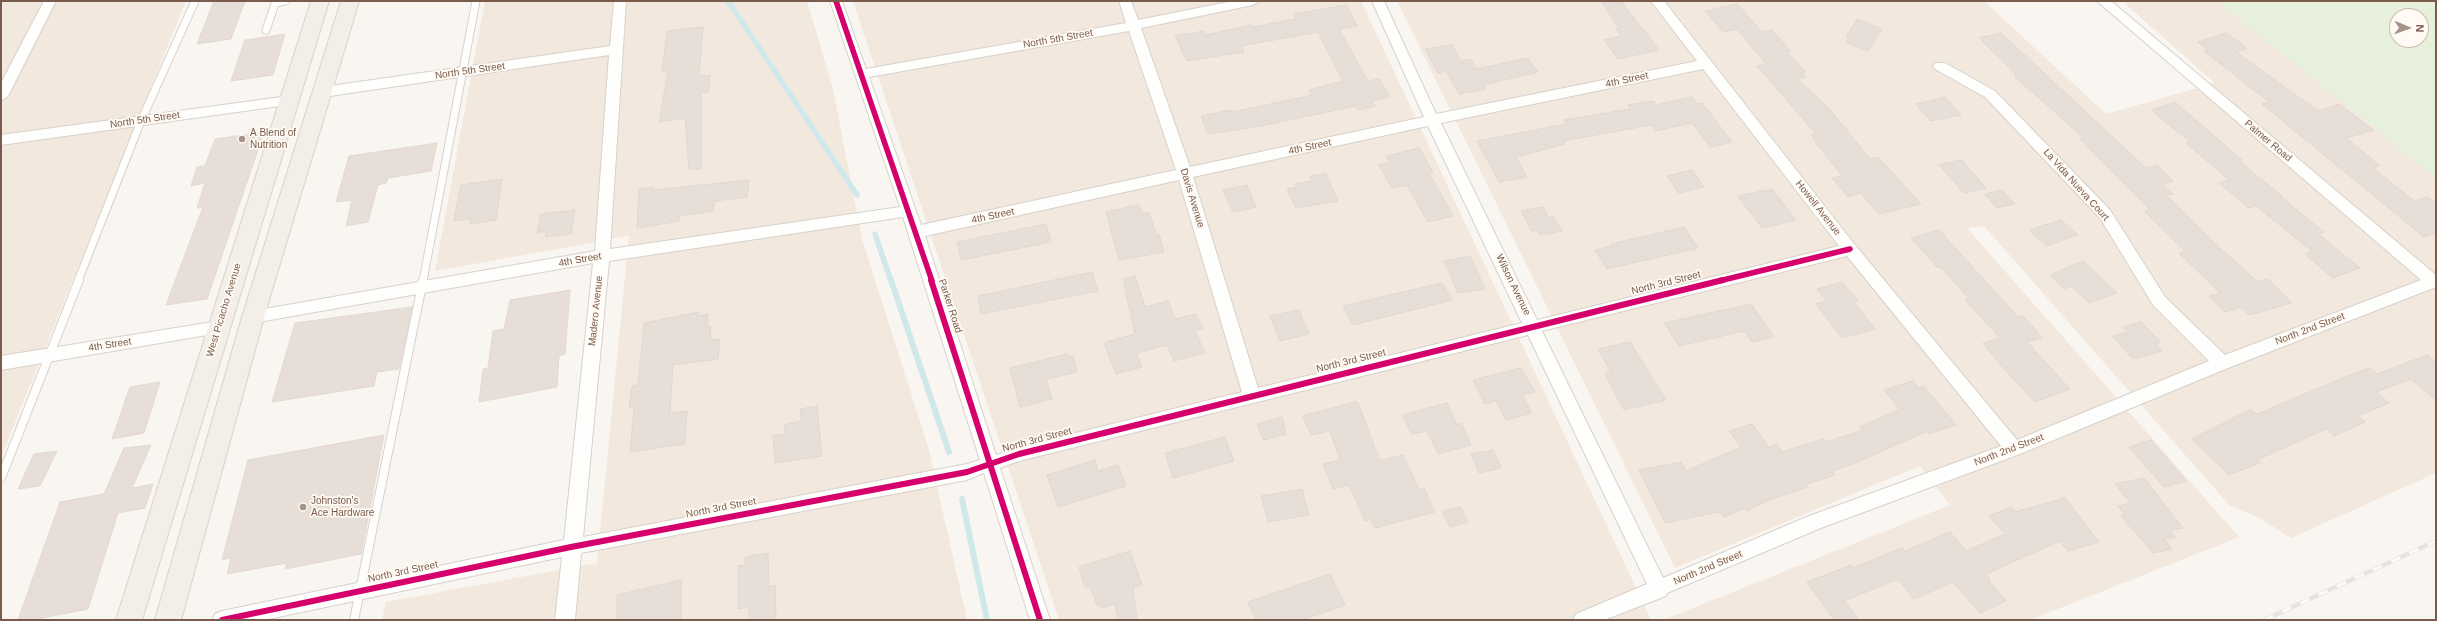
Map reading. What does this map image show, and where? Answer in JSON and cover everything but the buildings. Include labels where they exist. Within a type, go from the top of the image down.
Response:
[{"type":"main road","name":"West Picacho Avenue","points":[[129,620],[320,1]]},
{"type":"main road","points":[[168,620],[253,317],[350,1]]},
{"type":"street","points":[[1,96],[50,1]]},
{"type":"street","name":"Madero Avenue","points":[[565,620],[571,547],[602,256],[620,1]]},
{"type":"street","name":"Parker Road","points":[[836,1],[916,232],[1040,620]]},
{"type":"street","name":"Davis Avenue","points":[[1125,1],[1132,26],[1185,175],[1252,396]]},
{"type":"street","name":"North 5th Street","points":[[862,74],[1132,26],[1253,1]]},
{"type":"street","name":"Wilson Avenue","points":[[1378,1],[1432,120],[1533,326],[1659,590]]},
{"type":"street","name":"Howell Avenue","points":[[1657,1],[1850,249],[2014,449]]},
{"type":"street","name":"Palmer Road","points":[[2103,1],[2435,281]]},
{"type":"street","name":"North 5th Street","points":[[323,92],[616,50]]},
{"type":"street","name":"4th Street","points":[[916,232],[1185,175],[1432,120],[1705,64]]},
{"type":"street","name":"La Vida Nueva Court","points":[[1940,66],[1990,94],[2099,208],[2159,301],[2222,363]]},
{"type":"street","name":"North 5th Street","points":[[1,140],[289,101]]},
{"type":"street","name":"4th Street","points":[[253,317],[602,256],[908,211]]},
{"type":"street","name":"North 3rd Street","points":[[222,620],[571,547],[967,472],[1019,454],[1850,249]]},
{"type":"street","name":"North 2nd Street","points":[[1583,620],[1659,590],[1815,522],[2014,449],[2222,363],[2435,281]]},
{"type":"street","name":"4th Street","points":[[1,363],[219,327]]},
{"type":"lane","points":[[1,478],[141,121],[195,1]]},
{"type":"lane","points":[[266,30],[275,2],[285,1]]},
{"type":"lane","points":[[354,620],[422,288],[476,1]]},
{"type":"shaded area","points":[[1,1],[186,1],[1,457]]},
{"type":"shaded area","points":[[485,1],[807,1],[833,89],[862,239],[929,450],[967,620],[382,620],[386,602],[597,563],[629,236],[435,271]]},
{"type":"shaded area","points":[[853,1],[1361,1],[1651,620],[1059,620]]},
{"type":"shaded area","points":[[1397,1],[1984,1],[2106,114],[2215,83],[2122,1],[2217,1],[2436,178],[2436,473],[2291,538],[2258,517],[2230,506],[1984,226],[1967,228],[2239,537],[2030,620],[1663,620],[1950,505],[1920,466],[1675,568]]},
{"type":"green space","points":[[2217,1],[2436,1],[2436,178]]},
{"type":"waterway","points":[[728,1],[857,195]]},
{"type":"waterway","points":[[875,234],[891,281]]},
{"type":"waterway","points":[[891,280],[949,452]]},
{"type":"waterway","points":[[962,499],[987,620]]},
{"type":"railway","points":[[2264,620],[2436,541]]},
{"type":"cycle path","points":[[836,1],[916,232],[1040,620]]},
{"type":"cycle path","points":[[222,620],[571,547],[967,472],[1019,454],[1850,249]]},
{"type":"place","name":"A Blend of Nutrition","points":[[242,139]]},
{"type":"place","name":"Johnston's Ace Hardware","points":[[303,507]]}]
